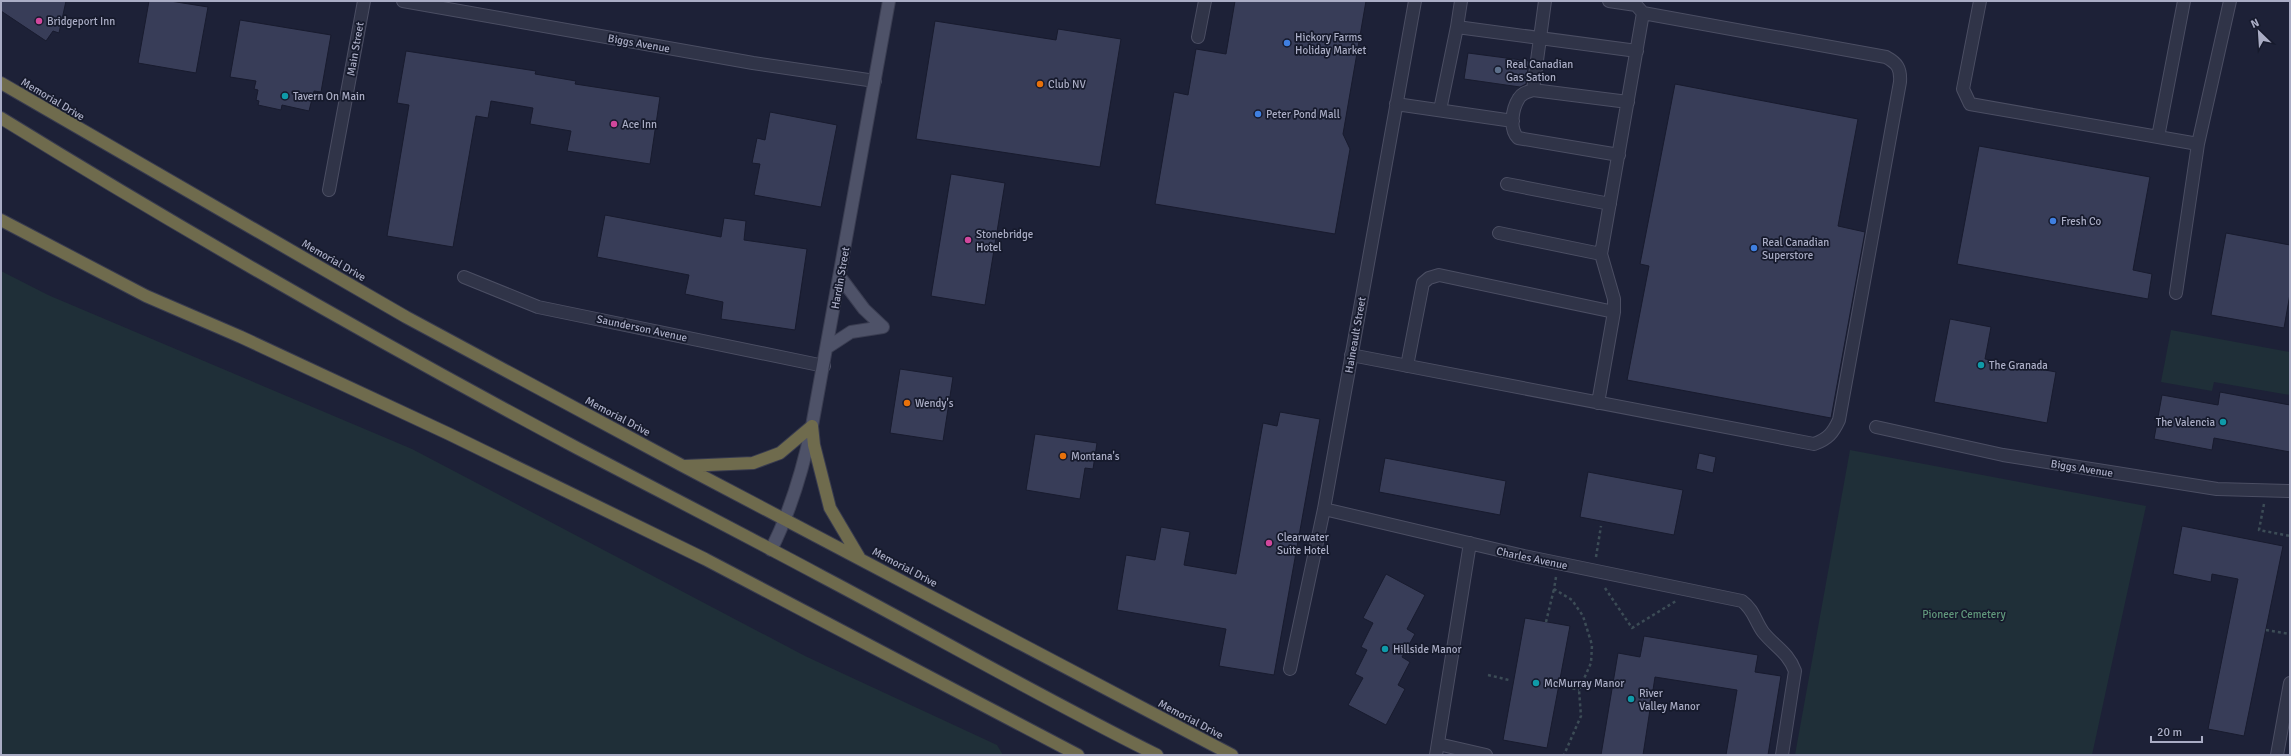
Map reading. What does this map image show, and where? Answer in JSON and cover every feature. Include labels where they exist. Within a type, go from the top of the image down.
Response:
[{"type":"highway","name":"Memorial Drive","points":[[1,83],[406,316],[683,466],[859,557],[1232,755]]},
{"type":"highway","points":[[1,118],[80,167],[394,348],[575,447],[771,550],[1049,700],[1157,755]]},
{"type":"highway","points":[[1,220],[146,296],[241,337],[449,434],[706,559],[1078,755]]},
{"type":"highway","points":[[683,466],[753,463],[780,453],[812,426]]},
{"type":"highway","points":[[812,426],[814,446],[830,508],[859,557]]},
{"type":"main road","name":"Hardin Street","points":[[771,550],[786,520],[802,473],[828,347],[889,1]]},
{"type":"main road","points":[[828,347],[851,332],[883,327],[864,309],[840,277]]},
{"type":"street","name":"Main Street","points":[[330,190],[364,1]]},
{"type":"street","name":"Biggs Avenue","points":[[403,1],[753,64],[875,81]]},
{"type":"street","points":[[1198,37],[1205,1]]},
{"type":"street","name":"Haineault Street","points":[[1290,669],[1324,510],[1415,1]]},
{"type":"street","points":[[1440,110],[1457,27],[1460,1]]},
{"type":"street","points":[[1533,90],[1545,1]]},
{"type":"street","points":[[1352,355],[1814,444],[1825,440],[1833,433],[1839,420],[1900,82],[1901,72],[1896,62],[1886,57],[1643,13],[1636,5],[1609,1]]},
{"type":"street","points":[[1980,1],[1963,89],[1970,104],[2198,144]]},
{"type":"street","points":[[2158,137],[2184,1]]},
{"type":"street","points":[[2176,293],[2198,144],[2230,1]]},
{"type":"street","points":[[1598,402],[1614,312],[1614,299],[1601,254],[1643,13]]},
{"type":"street","points":[[1457,27],[1637,51]]},
{"type":"street","points":[[1619,155],[1518,138],[1512,132],[1513,121],[1518,99],[1523,93],[1533,90],[1628,102]]},
{"type":"street","points":[[1396,104],[1513,121]]},
{"type":"street","points":[[1508,184],[1610,204]]},
{"type":"street","points":[[1499,233],[1601,254]]},
{"type":"street","points":[[1407,366],[1423,284],[1429,278],[1439,275],[1614,312]]},
{"type":"street","name":"Saunderson Avenue","points":[[464,277],[538,307],[824,366]]},
{"type":"street","name":"Biggs Avenue","points":[[1876,427],[2003,455],[2217,489],[2290,491]]},
{"type":"street","name":"Charles Avenue","points":[[1324,510],[1593,571],[1742,601],[1751,608],[1763,632],[1790,658],[1795,671],[1782,755]]},
{"type":"street","points":[[1470,544],[1437,750],[1486,755]]},
{"type":"street","points":[[2277,755],[2290,683]]},
{"type":"path","points":[[2267,490],[2259,530],[2290,536]]},
{"type":"path","points":[[1602,526],[1593,571],[1632,628],[1693,591]]},
{"type":"path","points":[[1546,622],[1554,589],[1557,563]]},
{"type":"path","points":[[1554,589],[1572,600],[1580,611],[1592,645],[1591,663],[1579,690],[1581,716],[1564,755]]},
{"type":"path","points":[[2266,630],[2290,634]]},
{"type":"path","points":[[1488,675],[1509,680]]},
{"type":"path","points":[[1561,685],[1579,690]]},
{"type":"green space","points":[[1,271],[48,295],[412,449],[805,656],[997,745],[1003,755],[1,755]]},
{"type":"green space","points":[[2171,330],[2290,352],[2290,395],[2214,382],[2212,391],[2161,382]]},
{"type":"green space","name":"Pioneer Cemetery","points":[[1850,450],[2146,506],[2092,755],[1795,755]]},
{"type":"building","name":"Bridgeport Inn","points":[[1,1],[66,1],[59,33],[53,31],[46,41],[1,11]]},
{"type":"building","points":[[149,1],[170,1],[208,7],[196,73],[138,63]]},
{"type":"building","name":"Peter Pond Mall","points":[[1235,1],[1366,1],[1343,134],[1350,149],[1335,234],[1155,204],[1174,92],[1188,95],[1196,49],[1226,54]]},
{"type":"building","points":[[240,20],[331,35],[321,92],[314,91],[309,111],[282,105],[281,110],[258,105],[259,101],[256,100],[258,90],[254,89],[256,81],[230,77]]},
{"type":"building","points":[[935,21],[1056,40],[1058,29],[1121,39],[1100,167],[916,139]]},
{"type":"building","points":[[406,51],[536,71],[535,74],[576,81],[575,84],[660,97],[650,164],[567,151],[571,131],[530,124],[533,108],[491,101],[488,118],[476,116],[453,247],[387,236],[409,105],[397,103]]},
{"type":"building","name":"Real Canadian Gas Sation","points":[[1468,53],[1529,61],[1526,84],[1520,87],[1464,79]]},
{"type":"building","name":"Real Canadian Superstore","points":[[1675,84],[1858,119],[1838,226],[1865,232],[1831,418],[1627,380],[1649,266],[1640,264]]},
{"type":"building","points":[[770,112],[837,125],[821,207],[754,195],[760,164],[752,163],[757,138],[765,140]]},
{"type":"building","name":"Fresh Co","points":[[1979,146],[2150,177],[2133,270],[2152,274],[2148,299],[1957,264]]},
{"type":"building","name":"Stonebridge Hotel","points":[[951,174],[1005,183],[985,305],[931,296]]},
{"type":"building","points":[[605,215],[721,237],[724,218],[746,221],[744,240],[807,249],[795,330],[721,319],[723,302],[685,294],[689,275],[597,257]]},
{"type":"building","points":[[2226,233],[2290,245],[2290,294],[2284,328],[2211,315]]},
{"type":"building","name":"The Granada","points":[[1950,319],[1991,327],[1985,359],[2056,372],[2047,423],[1934,402]]},
{"type":"building","points":[[900,369],[953,377],[943,441],[890,433]]},
{"type":"building","name":"The Valencia","points":[[2220,392],[2290,405],[2290,452],[2214,438],[2212,450],[2154,439],[2162,395],[2218,405]]},
{"type":"building","name":"Clearwater Suite Hotel","points":[[1280,412],[1320,419],[1274,675],[1219,666],[1226,629],[1117,610],[1126,555],[1155,560],[1161,527],[1190,532],[1184,565],[1236,574],[1263,423],[1277,426]]},
{"type":"building","name":"Montana's","points":[[1035,434],[1097,443],[1093,469],[1085,468],[1080,499],[1026,490]]},
{"type":"building","points":[[1699,453],[1716,457],[1713,473],[1696,469]]},
{"type":"building","points":[[1385,458],[1506,481],[1500,515],[1379,492]]},
{"type":"building","points":[[1588,472],[1683,490],[1674,535],[1580,517]]},
{"type":"building","points":[[2182,526],[2283,546],[2244,736],[2208,729],[2238,579],[2212,574],[2211,582],[2173,574]]},
{"type":"building","name":"Hillside Manor","points":[[1386,574],[1425,595],[1407,629],[1415,634],[1402,657],[1410,662],[1398,685],[1405,689],[1386,725],[1348,705],[1363,678],[1355,674],[1367,650],[1361,647],[1373,623],[1363,618]]},
{"type":"building","name":"McMurray Manor","points":[[1525,618],[1570,626],[1547,748],[1503,740]]},
{"type":"building","name":"River Valley Manor","points":[[1644,636],[1758,655],[1755,672],[1781,676],[1768,755],[1726,755],[1737,690],[1655,677],[1643,755],[1601,755],[1618,653],[1640,657]]},
{"type":"place","name":"Bridgeport Inn","points":[[39,21]]},
{"type":"place","name":"Hickory Farms Holiday Market","points":[[1287,43]]},
{"type":"place","name":"Real Canadian Gas Sation","points":[[1498,70]]},
{"type":"place","name":"Club NV","points":[[1040,84]]},
{"type":"place","name":"Tavern On Main","points":[[285,96]]},
{"type":"place","name":"Peter Pond Mall","points":[[1258,114]]},
{"type":"place","name":"Ace Inn","points":[[614,124]]},
{"type":"place","name":"Fresh Co","points":[[2053,221]]},
{"type":"place","name":"Stonebridge Hotel","points":[[968,240]]},
{"type":"place","name":"Real Canadian Superstore","points":[[1754,248]]},
{"type":"place","name":"The Granada","points":[[1981,365]]},
{"type":"place","name":"Wendy's","points":[[907,403]]},
{"type":"place","name":"The Valencia","points":[[2223,422]]},
{"type":"place","name":"Montana's","points":[[1063,456]]},
{"type":"place","name":"Clearwater Suite Hotel","points":[[1269,543]]},
{"type":"place","name":"Hillside Manor","points":[[1385,649]]},
{"type":"place","name":"McMurray Manor","points":[[1536,683]]},
{"type":"place","name":"River Valley Manor","points":[[1631,699]]}]
